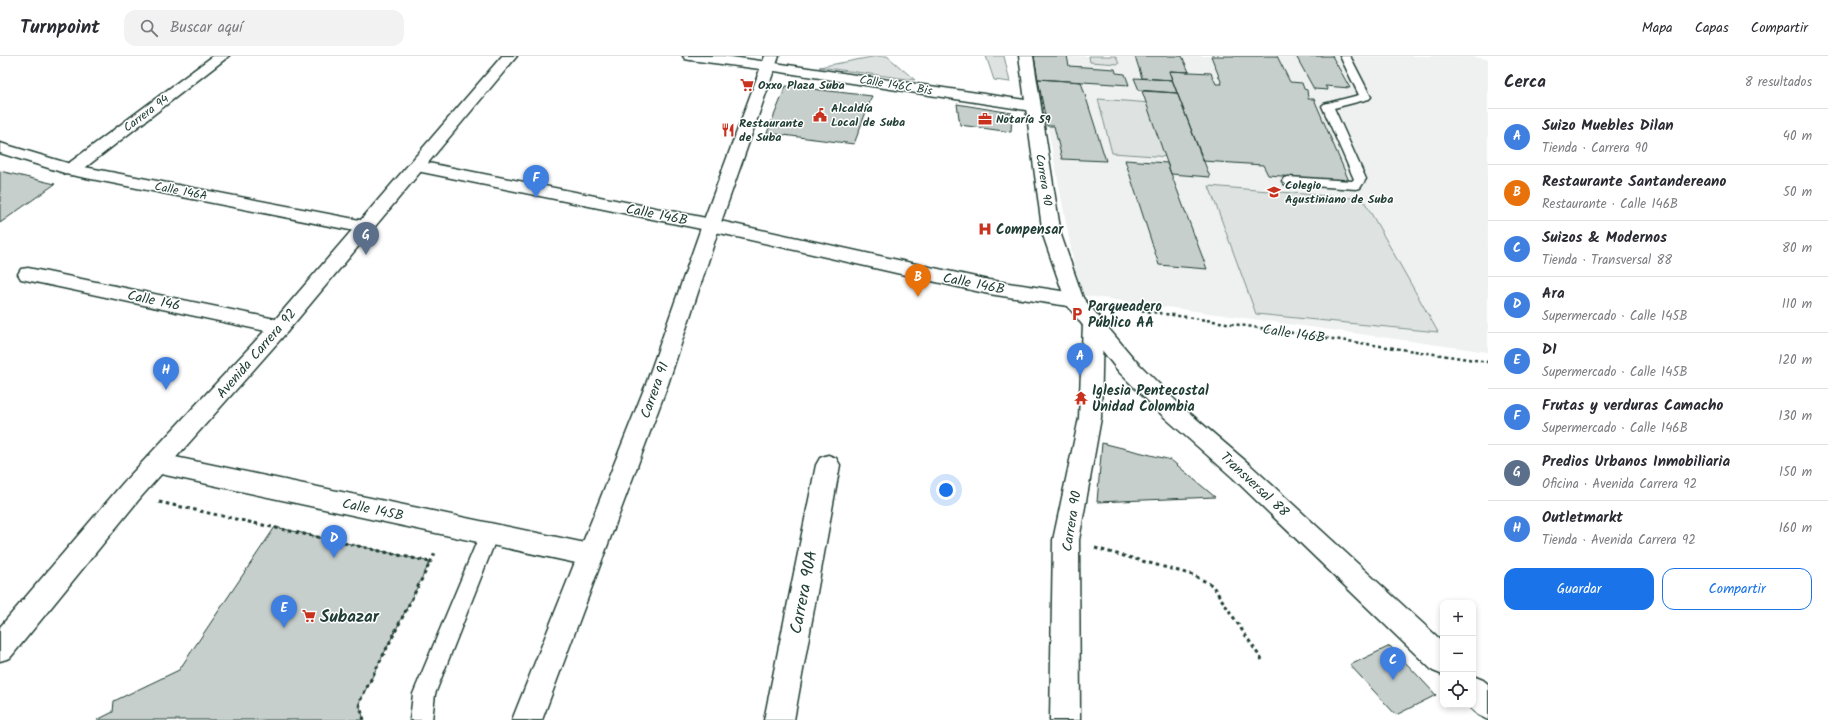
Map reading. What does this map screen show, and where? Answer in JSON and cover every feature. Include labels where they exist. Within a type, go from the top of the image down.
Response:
[{"type":"street","name":"Carrera 94","points":[[71,170],[222,56]]},
{"type":"street","name":"Avenida Carrera 92","points":[[0,648],[156,463],[280,327],[510,56]]},
{"type":"street","name":"Calle 146C Bis","points":[[690,56],[770,61],[1032,106]]},
{"type":"street","name":"Carrera 90","points":[[1026,56],[1032,106],[1052,236],[1074,300]]},
{"type":"street","name":"Carrera 91","points":[[527,720],[657,384],[711,225],[770,61]]},
{"type":"street","name":"Calle 146A","points":[[0,148],[71,170],[365,227]]},
{"type":"street","name":"Calle 146B","points":[[418,166],[711,225],[989,287],[1074,300]]},
{"type":"street","name":"Calle 146","points":[[28,274],[280,327]]},
{"type":"street","name":"Transversal 88","points":[[1074,300],[1127,366],[1171,410],[1240,470],[1440,658]]},
{"type":"street","name":"Carrera 90","points":[[1065,720],[1066,540],[1090,418],[1093,324]]},
{"type":"street","name":"Calle 145B","points":[[156,463],[590,555]]},
{"type":"street","name":"Carrera 90A","points":[[779,720],[828,465]]},
{"type":"street","points":[[1476,693],[1488,705]]},
{"type":"lane","points":[[1288,180],[1356,185],[1360,179],[1328,106],[1365,97],[1345,56]]},
{"type":"lane","points":[[421,720],[424,694],[489,534]]},
{"type":"path","name":"Calle 146B","points":[[1074,300],[1488,362]]},
{"type":"path","points":[[153,500],[430,562]]},
{"type":"path","points":[[364,720],[360,703],[449,525]]},
{"type":"path","points":[[1066,540],[1193,575],[1212,585],[1262,660]]},
{"type":"shaded area","points":[[877,56],[887,56],[915,80],[819,67]]},
{"type":"shaded area","points":[[986,56],[1004,56],[1010,82],[994,80]]},
{"type":"shaded area","name":"Colegio Agustiniano de Suba","points":[[1034,56],[1463,56],[1488,59],[1488,352],[1080,295]]},
{"type":"shaded area","points":[[1089,56],[1116,56],[1119,64],[1090,62]]},
{"type":"shaded area","points":[[1098,99],[1151,103],[1170,157],[1112,153]]},
{"type":"shaded area","points":[[1209,186],[1363,199],[1438,332],[1256,314]]},
{"type":"building","points":[[1034,56],[1067,56],[1069,66],[1115,69],[1116,73],[1125,74],[1129,85],[1038,79]]},
{"type":"building","points":[[1135,56],[1182,56],[1189,72],[1169,71],[1172,80],[1142,78]]},
{"type":"building","points":[[1211,56],[1277,56],[1290,82],[1302,83],[1304,89],[1307,90],[1308,99],[1314,99],[1349,181],[1268,175],[1263,165],[1203,161],[1169,71],[1211,73],[1216,84],[1222,84]]},
{"type":"building","points":[[1296,56],[1332,56],[1350,88],[1325,86],[1328,90],[1314,89]]},
{"type":"building","points":[[1134,78],[1172,80],[1177,93],[1139,90]]},
{"type":"building","points":[[1038,79],[1081,82],[1106,161],[1062,159],[1054,126],[1047,126]]},
{"type":"building","name":"Alcaldía Local de Suba","points":[[786,86],[872,96],[854,144],[767,133]]},
{"type":"building","points":[[1142,91],[1177,93],[1210,177],[1171,174]]},
{"type":"building","name":"Notaría 59","points":[[957,104],[1012,113],[1011,132],[960,125]]},
{"type":"building","points":[[1125,160],[1167,163],[1207,269],[1159,265]]},
{"type":"building","points":[[0,171],[55,184],[0,223]]},
{"type":"building","points":[[1102,443],[1171,460],[1215,497],[1097,502]]},
{"type":"building","name":"Subazar","points":[[275,527],[430,562],[359,703],[364,720],[97,720],[113,712],[114,701],[179,670]]},
{"type":"building","points":[[1390,646],[1436,695],[1396,715],[1350,665]]},
{"type":"place","name":"Oxxo Plaza Suba","points":[[747,85]]},
{"type":"place","name":"Alcaldía Local de Suba","points":[[820,115]]},
{"type":"place","name":"Notaría 59","points":[[985,119]]},
{"type":"place","name":"Restaurante de Suba","points":[[728,130]]},
{"type":"place","name":"Colegio Agustiniano de Suba","points":[[1274,192]]},
{"type":"place","name":"Frutas y verduras Camacho","points":[[536,198]]},
{"type":"place","name":"Compensar","points":[[985,229]]},
{"type":"place","name":"Predios Urbanos Inmobiliaria","points":[[366,255]]},
{"type":"place","name":"Restaurante Santandereano","points":[[918,297]]},
{"type":"place","name":"Parqueadero Público AA","points":[[1077,314]]},
{"type":"place","name":"Suizo Muebles Dilan","points":[[1080,376]]},
{"type":"place","name":"Outletmarkt","points":[[166,390]]},
{"type":"place","name":"Iglesia Pentecostal Unidad Colombia","points":[[1081,398]]},
{"type":"place","name":"Ara","points":[[334,558]]},
{"type":"place","name":"Subazar","points":[[309,616]]},
{"type":"place","name":"D1","points":[[284,628]]},
{"type":"place","name":"Suizos & Modernos","points":[[1393,680]]}]
